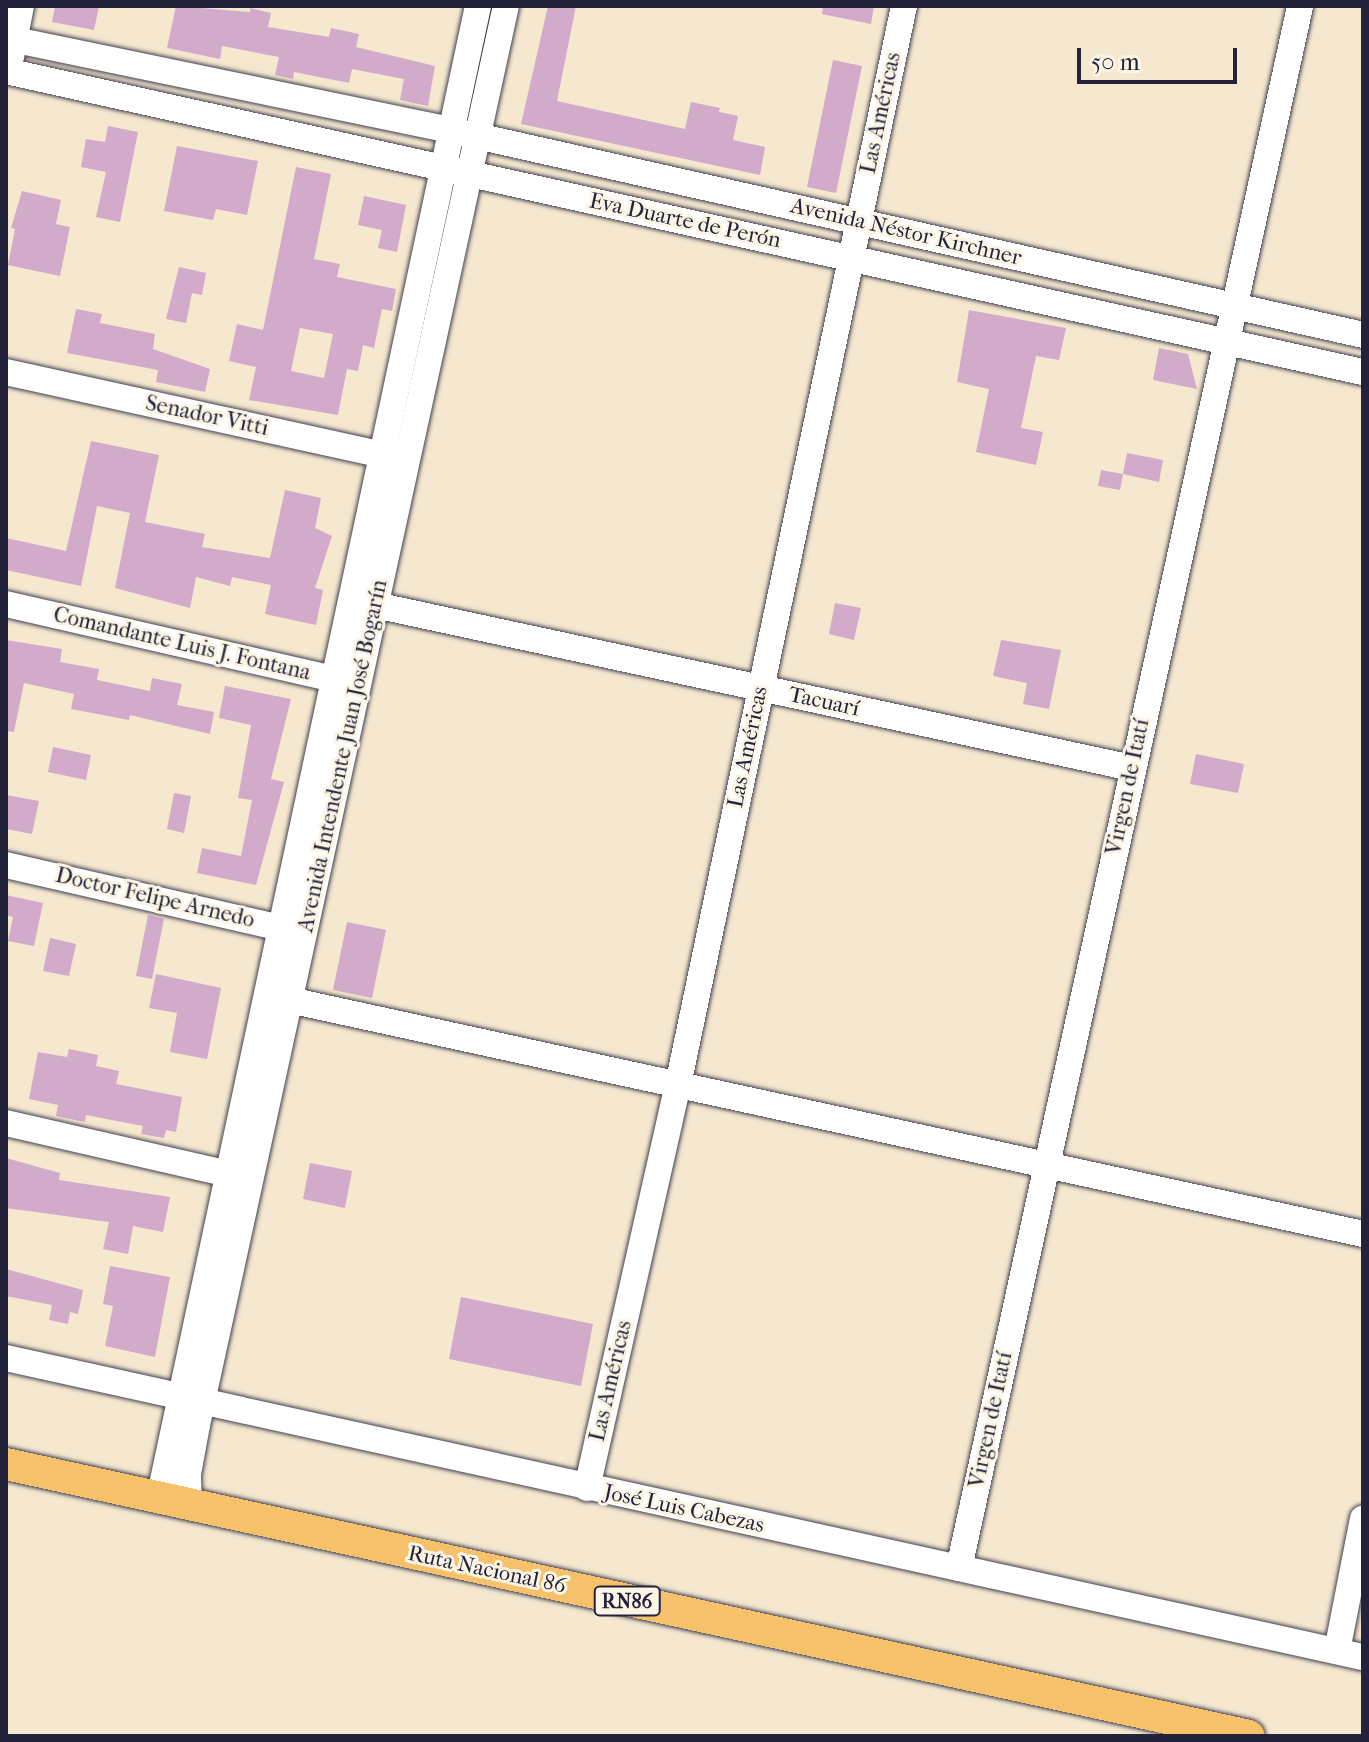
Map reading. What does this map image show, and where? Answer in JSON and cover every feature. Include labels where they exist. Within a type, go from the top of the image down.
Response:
[{"type":"main road","name":"Ruta Nacional 86","points":[[6,1464],[1249,1736]]},
{"type":"street","points":[[7,74],[10,39],[21,6]]},
{"type":"street","name":"Avenida Intendente Juan José Bogarín","points":[[457,171],[450,130],[478,6]]},
{"type":"street","name":"Avenida Intendente Juan José Bogarín","points":[[174,1503],[188,1474],[191,1402],[457,171],[478,137],[506,6]]},
{"type":"street","name":"Las Américas","points":[[587,1488],[678,1085],[904,6]]},
{"type":"street","name":"Virgen de Itatí","points":[[959,1568],[1300,6]]},
{"type":"street","points":[[10,39],[450,130]]},
{"type":"street","name":"Eva Duarte de Perón","points":[[7,74],[1363,372]]},
{"type":"street","name":"Avenida Néstor Kirchner","points":[[450,130],[1363,335]]},
{"type":"street","name":"Senador Vitti","points":[[6,372],[395,458]]},
{"type":"street","name":"Avenida Intendente Juan José Bogarín","points":[[346,682],[375,605],[395,458]]},
{"type":"street","name":"Comandante Luis J. Fontana","points":[[6,604],[346,682]]},
{"type":"street","name":"Tacuarí","points":[[375,605],[1132,768]]},
{"type":"street","name":"Doctor Felipe Arnedo","points":[[6,865],[293,930]]},
{"type":"street","name":"Avenida Intendente Juan José Bogarín","points":[[240,1176],[289,1000],[293,930]]},
{"type":"street","points":[[289,1000],[1363,1234]]},
{"type":"street","points":[[6,1123],[240,1176]]},
{"type":"street","name":"José Luis Cabezas","points":[[6,1358],[191,1402],[1363,1657]]},
{"type":"street","points":[[1337,1651],[1363,1519]]},
{"type":"building","points":[[55,6],[99,6],[94,30],[52,22]]},
{"type":"building","points":[[176,6],[250,12],[250,8],[271,13],[268,27],[329,37],[331,28],[359,34],[356,47],[435,66],[428,106],[400,100],[404,79],[352,69],[349,83],[294,72],[293,79],[275,75],[279,57],[222,46],[220,59],[167,48]]},
{"type":"building","points":[[548,6],[576,6],[557,101],[685,129],[691,102],[720,108],[719,112],[738,116],[733,140],[765,147],[760,175],[521,124]]},
{"type":"building","points":[[823,6],[874,6],[871,24],[822,14]]},
{"type":"building","points":[[833,60],[862,66],[836,193],[807,187]]},
{"type":"building","points":[[108,126],[138,132],[120,222],[96,217],[106,172],[81,167],[86,139],[105,142]]},
{"type":"building","points":[[177,146],[258,161],[247,215],[216,209],[213,220],[164,211]]},
{"type":"building","points":[[296,167],[331,174],[314,259],[340,264],[337,277],[396,289],[392,311],[382,309],[374,348],[363,345],[358,371],[347,369],[338,415],[249,400],[256,367],[229,361],[237,324],[263,330]],"holes":[[[300,328],[333,334],[324,378],[291,371]]]},
{"type":"building","points":[[22,191],[61,200],[56,224],[70,227],[60,276],[8,265],[15,229],[11,228]]},
{"type":"building","points":[[364,196],[406,205],[397,252],[378,248],[382,230],[358,225]]},
{"type":"building","points":[[179,267],[206,273],[202,295],[192,293],[186,323],[166,319]]},
{"type":"building","points":[[76,309],[102,314],[100,323],[155,334],[153,349],[210,369],[205,392],[156,382],[158,370],[67,353]]},
{"type":"building","points":[[969,310],[1066,328],[1059,360],[1036,356],[1021,428],[1043,432],[1036,465],[976,452],[989,389],[957,382]]},
{"type":"building","points":[[1159,348],[1188,354],[1197,389],[1153,380]]},
{"type":"building","points":[[91,441],[159,455],[145,522],[205,534],[202,547],[270,558],[285,490],[321,498],[315,528],[332,536],[315,588],[323,590],[316,625],[265,614],[271,585],[232,577],[230,586],[196,577],[190,608],[115,588],[130,513],[97,506],[81,586],[6,570],[6,538],[66,551]]},
{"type":"building","points":[[1127,453],[1163,460],[1159,482],[1123,474]]},
{"type":"building","points":[[1101,470],[1123,474],[1120,490],[1098,486]]},
{"type":"building","points":[[835,603],[861,608],[854,640],[829,634]]},
{"type":"building","points":[[6,640],[62,649],[60,662],[99,669],[97,680],[150,691],[152,678],[182,684],[177,705],[214,712],[210,734],[130,715],[129,720],[71,709],[74,694],[24,683],[14,732],[6,731]]},
{"type":"building","points":[[1001,640],[1061,650],[1049,709],[1023,704],[1027,683],[993,676]]},
{"type":"building","points":[[225,686],[291,699],[271,779],[284,782],[256,885],[197,873],[202,848],[241,856],[252,800],[238,798],[251,725],[219,718]]},
{"type":"building","points":[[53,747],[91,755],[86,780],[48,772]]},
{"type":"building","points":[[1196,754],[1244,764],[1238,793],[1190,784]]},
{"type":"building","points":[[174,793],[191,796],[184,833],[167,829]]},
{"type":"building","points":[[6,795],[39,801],[32,834],[6,829]]},
{"type":"building","points":[[6,895],[43,903],[34,946],[8,941],[13,917],[6,915]]},
{"type":"building","points":[[148,915],[164,919],[152,979],[136,976]]},
{"type":"building","points":[[347,922],[386,930],[372,998],[333,990]]},
{"type":"building","points":[[50,938],[76,944],[69,976],[43,971]]},
{"type":"building","points":[[156,974],[221,988],[207,1059],[170,1052],[177,1013],[149,1008]]},
{"type":"building","points":[[69,1049],[98,1055],[96,1066],[119,1071],[116,1084],[182,1097],[176,1132],[166,1130],[164,1138],[141,1134],[143,1126],[86,1115],[85,1122],[56,1116],[58,1105],[29,1099],[38,1052],[67,1057]]},
{"type":"building","points":[[6,1158],[60,1173],[59,1180],[170,1197],[163,1232],[133,1226],[128,1254],[103,1249],[109,1222],[6,1208]]},
{"type":"building","points":[[310,1163],[352,1171],[345,1208],[303,1199]]},
{"type":"building","points":[[110,1266],[170,1277],[155,1357],[105,1346],[113,1306],[103,1304]]},
{"type":"building","points":[[6,1269],[83,1290],[78,1314],[70,1312],[68,1324],[49,1320],[52,1305],[6,1296]]},
{"type":"building","points":[[461,1297],[593,1324],[581,1386],[449,1359]]}]
